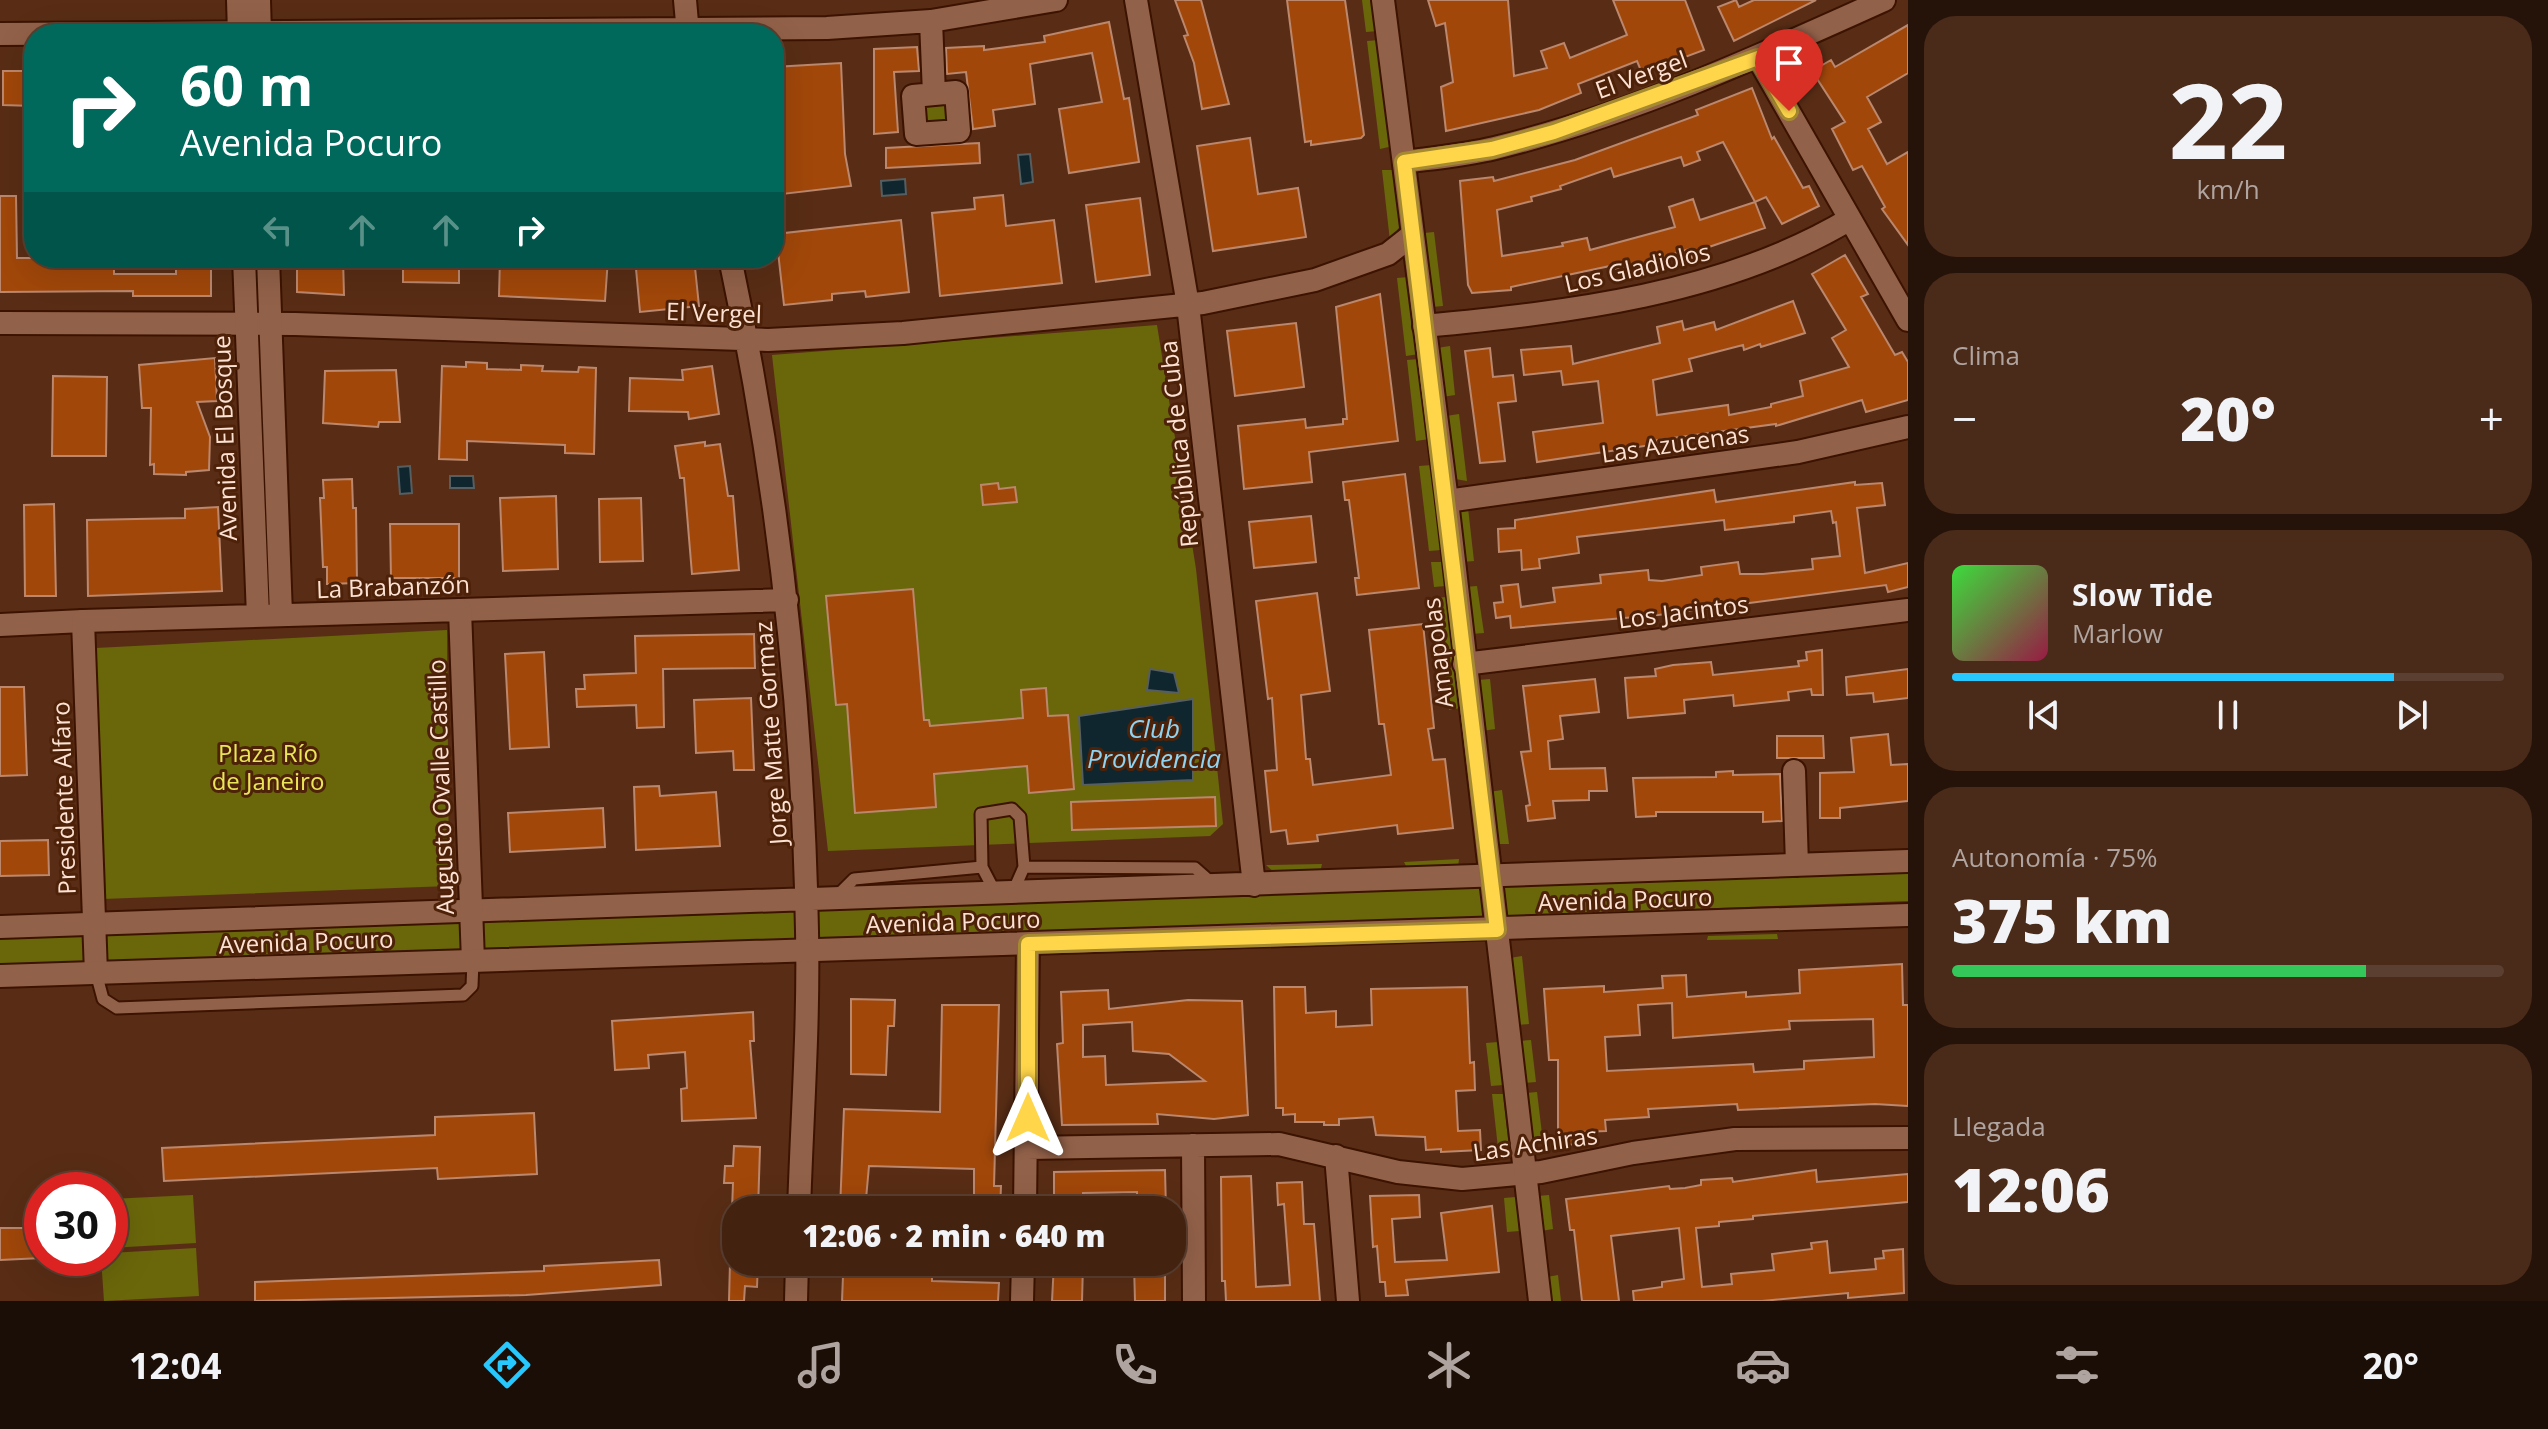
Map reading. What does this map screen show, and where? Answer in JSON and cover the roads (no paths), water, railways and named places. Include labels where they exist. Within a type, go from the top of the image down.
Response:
[{"type":"street","points":[[238,0],[247,24]]},
{"type":"street","points":[[252,24],[259,0]]},
{"type":"street","points":[[685,0],[687,24]]},
{"type":"street","points":[[784,28],[931,21],[1056,0]]},
{"type":"street","name":"República de Cuba","points":[[1136,0],[1188,305],[1254,885]]},
{"type":"street","name":"Amapolas","points":[[1383,0],[1447,501],[1540,1301]]},
{"type":"street","name":"El Vergel","points":[[1404,162],[1492,149],[1554,132],[1758,58],[1884,0]]},
{"type":"street","points":[[931,21],[934,94]]},
{"type":"street","points":[[0,34],[24,34]]},
{"type":"street","points":[[1758,58],[1908,320]]},
{"type":"street","name":"Los Gladiolos","points":[[1424,326],[1571,311],[1638,297],[1780,256],[1850,219]]},
{"type":"street","name":"El Vergel","points":[[0,323],[246,323],[747,339],[903,333],[1188,305],[1315,280],[1388,254],[1412,235]]},
{"type":"street","name":"Avenida El Bosque","points":[[244,268],[258,616]]},
{"type":"street","points":[[268,268],[281,615]]},
{"type":"street","name":"Jorge Matte Gormaz","points":[[732,268],[747,339],[787,600],[807,900],[799,1196]]},
{"type":"street","name":"Las Azucenas","points":[[1447,501],[1798,452],[1908,427]]},
{"type":"street","name":"La Brabanzón","points":[[0,625],[787,600]]},
{"type":"street","name":"Augusto Ovalle Castillo","points":[[460,610],[473,961]]},
{"type":"street","name":"Los Jacintos","points":[[1464,664],[1908,610]]},
{"type":"street","name":"Presidente Alfaro","points":[[83,621],[96,973]]},
{"type":"street","points":[[1794,771],[1797,865]]},
{"type":"street","name":"Avenida Pocuro","points":[[0,927],[1908,861]]},
{"type":"street","name":"Avenida Pocuro","points":[[0,976],[1908,915]]},
{"type":"street","points":[[1025,1196],[1028,944]]},
{"type":"street","name":"Las Achiras","points":[[1027,1148],[1279,1144],[1398,1172],[1462,1179],[1525,1174],[1735,1139],[1908,1138]]},
{"type":"street","points":[[1193,1145],[1194,1301]]},
{"type":"street","points":[[1336,1156],[1348,1301]]},
{"type":"street","points":[[796,1301],[797,1276]]},
{"type":"street","points":[[1022,1301],[1023,1276]]},
{"type":"lane","points":[[1012,809],[1020,817],[1024,867],[1004,892],[982,867],[981,814],[1012,809]]},
{"type":"lane","points":[[835,898],[854,879],[982,867]]},
{"type":"lane","points":[[1024,867],[1195,868],[1215,886]]},
{"type":"lane","points":[[96,973],[103,999],[117,1008],[463,995],[472,986],[473,961]]},
{"type":"water","points":[[1030,154],[1033,182],[1021,184],[1018,155]]},
{"type":"water","points":[[905,179],[906,194],[882,196],[881,181]]},
{"type":"water","points":[[410,466],[412,493],[400,494],[398,467]]},
{"type":"water","points":[[450,476],[473,476],[474,488],[450,488]]},
{"type":"water","name":"Club Providencia","points":[[1150,669],[1174,673],[1179,693],[1147,690]]},
{"type":"water","name":"Club Providencia","points":[[1193,699],[1193,780],[1083,785],[1079,716]]},
{"type":"park label","name":"Plaza Río de Janeiro","points":[[268,766]]}]
